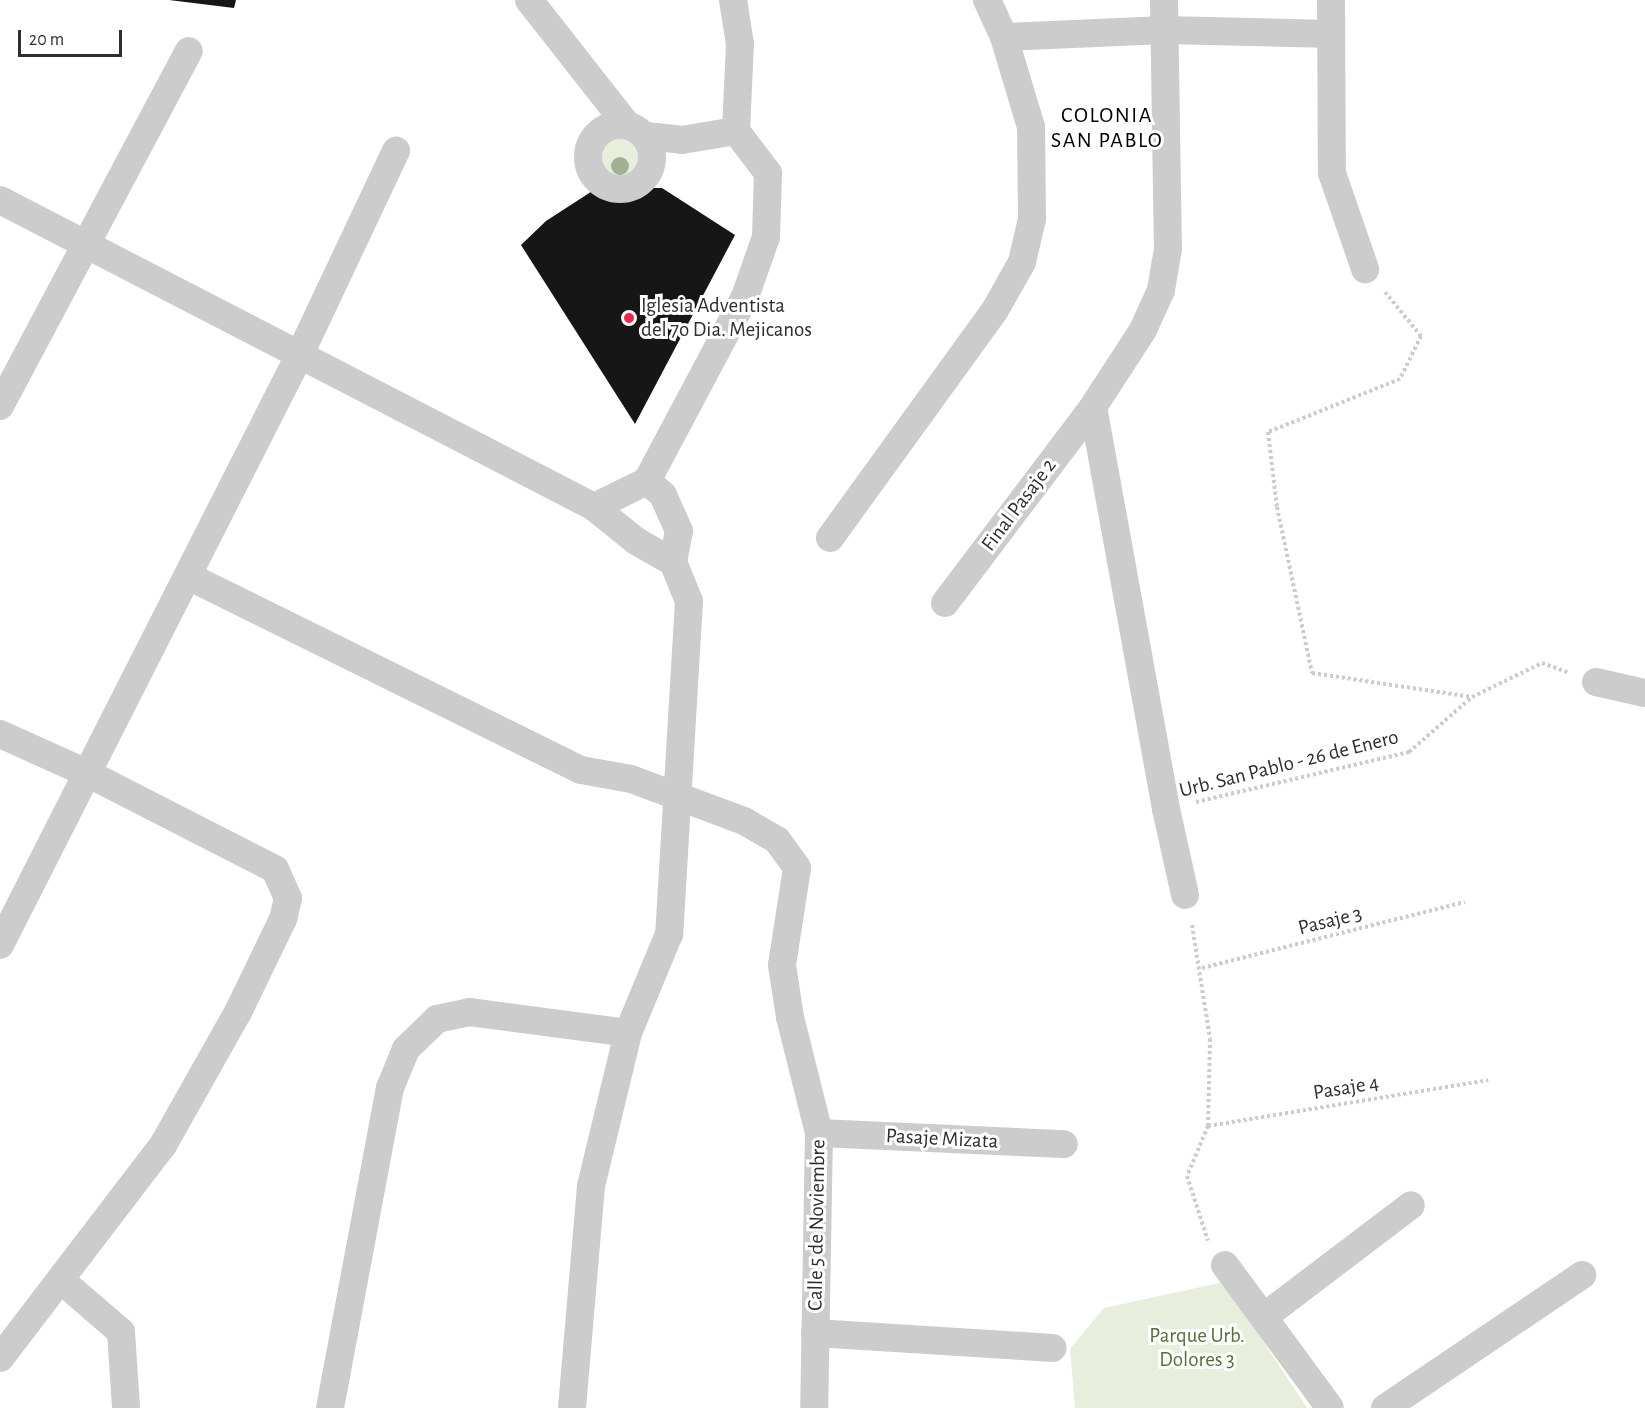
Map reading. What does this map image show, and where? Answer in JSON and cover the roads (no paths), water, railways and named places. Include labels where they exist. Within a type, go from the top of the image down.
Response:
[{"type":"street","points":[[529,0],[636,131],[682,140],[736,131]]},
{"type":"street","points":[[594,507],[646,481],[745,297],[766,237],[768,172],[736,131],[740,44],[733,0]]},
{"type":"street","points":[[830,538],[995,310],[1022,262],[1032,219],[1030,127],[1004,37],[987,0]]},
{"type":"street","name":"Final Pasaje 2","points":[[945,603],[1094,407],[1143,330],[1161,290],[1168,249],[1164,0]]},
{"type":"street","points":[[1331,0],[1332,172],[1365,269]]},
{"type":"street","points":[[1004,37],[1166,30],[1331,34]]},
{"type":"street","points":[[0,406],[189,51]]},
{"type":"street","points":[[0,945],[89,774],[300,354],[396,152]]},
{"type":"street","points":[[0,200],[594,507],[636,541],[673,562]]},
{"type":"street","points":[[1094,407],[1166,809],[1185,895]]},
{"type":"street","points":[[572,1408],[591,1186],[628,1033],[669,934],[688,601],[673,562],[679,531],[663,495],[646,481]]},
{"type":"street","name":"Calle 5 de Noviembre","points":[[188,576],[580,770],[631,779],[744,820],[777,840],[797,868],[782,965],[790,1017],[819,1133],[814,1408]]},
{"type":"street","points":[[1596,682],[1645,693]]},
{"type":"street","points":[[0,734],[89,774],[275,869],[288,898],[283,920],[238,1012],[164,1145],[99,1227],[62,1281],[0,1358]]},
{"type":"street","points":[[330,1408],[390,1088],[406,1049],[437,1019],[469,1012],[628,1033]]},
{"type":"street","name":"Pasaje Mizata","points":[[819,1133],[1064,1144]]},
{"type":"street","points":[[1265,1316],[1411,1204]]},
{"type":"street","points":[[1225,1265],[1265,1316],[1330,1408]]},
{"type":"street","points":[[1385,1408],[1582,1275]]},
{"type":"street","points":[[62,1281],[121,1332],[126,1408]]},
{"type":"street","points":[[815,1333],[1053,1348]]},
{"type":"place","name":"Iglesia Adventista del 7o Dia. Mejicanos","points":[[629,318]]},
{"type":"district","name":"COLONIA SAN PABLO","points":[[1107,128]]},
{"type":"park label","name":"Parque Urb. Dolores 3","points":[[1197,1348]]}]
